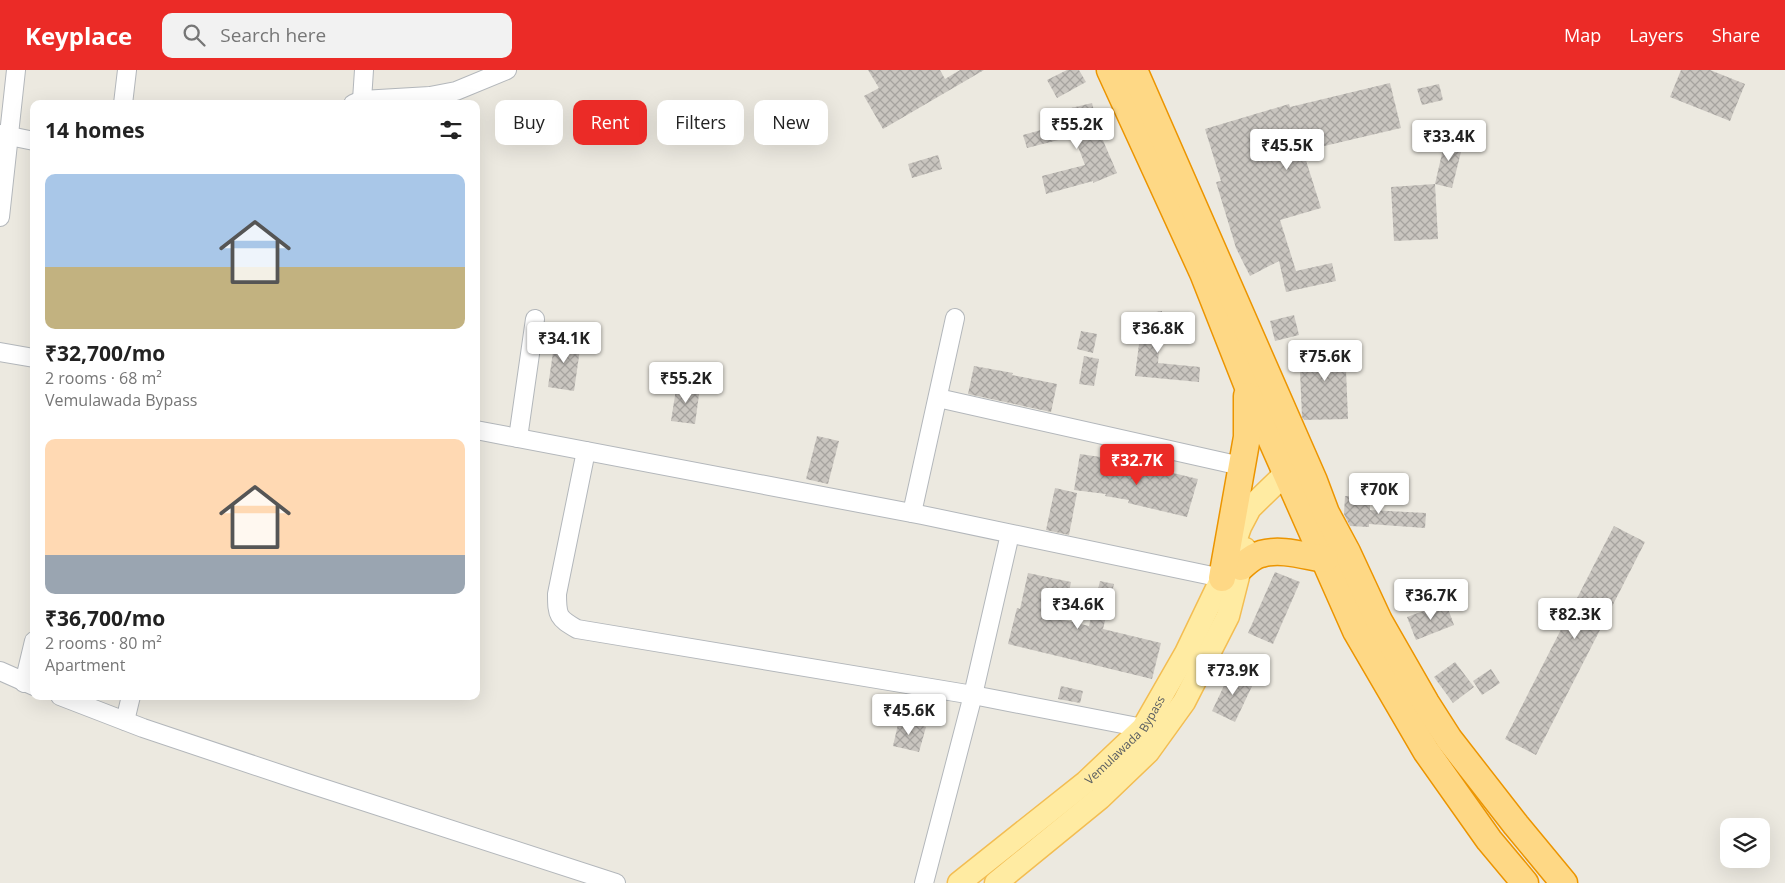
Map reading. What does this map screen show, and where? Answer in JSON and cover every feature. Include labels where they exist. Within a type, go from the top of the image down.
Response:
[{"type":"highway","points":[[1110,70],[1203,273],[1248,387],[1300,477],[1326,513],[1380,621],[1426,703],[1449,739],[1564,883]]},
{"type":"highway","points":[[1134,70],[1300,477],[1324,559],[1356,631],[1426,752],[1489,840],[1525,883]]},
{"type":"highway","points":[[1231,572],[1236,502],[1247,437],[1248,387]]},
{"type":"highway","points":[[1231,572],[1261,554],[1288,553],[1324,559]]},
{"type":"main road","name":"Vemulawada Bypass","points":[[959,883],[1086,782],[1143,728],[1246,546],[1251,530],[1259,516],[1274,499],[1300,477]]},
{"type":"main road","name":"Vemulawada Bypass","points":[[996,883],[1100,798],[1148,752],[1184,702],[1228,616],[1231,572]]},
{"type":"street","points":[[0,217],[4,135],[16,70]]},
{"type":"street","points":[[123,100],[127,70]]},
{"type":"street","points":[[358,100],[364,70]]},
{"type":"street","points":[[382,100],[430,96],[456,91],[507,70]]},
{"type":"street","points":[[4,135],[30,140]]},
{"type":"street","points":[[912,513],[955,318]]},
{"type":"street","points":[[518,438],[535,319]]},
{"type":"street","points":[[0,352],[30,357]]},
{"type":"street","points":[[938,398],[1241,466]]},
{"type":"street","points":[[480,431],[912,513],[1010,534],[1231,572]]},
{"type":"street","points":[[586,451],[557,594],[557,612],[563,621],[576,629],[973,695],[1143,728]]},
{"type":"street","points":[[924,883],[973,695],[1010,534]]},
{"type":"street","points":[[0,671],[29,684]]},
{"type":"street","points":[[70,700],[125,721],[294,779],[616,883]]},
{"type":"street","points":[[125,721],[130,700]]},
{"type":"building","points":[[868,70],[940,70],[945,79],[960,70],[984,70],[883,129],[864,96],[879,88]]},
{"type":"building","points":[[1067,70],[1079,70],[1086,82],[1057,98],[1047,80]]},
{"type":"building","points":[[1681,70],[1710,70],[1745,84],[1730,121],[1670,97]]},
{"type":"building","points":[[1390,83],[1401,128],[1303,151],[1321,208],[1280,220],[1296,271],[1332,263],[1336,281],[1286,292],[1279,261],[1250,276],[1236,248],[1216,182],[1221,181],[1205,129],[1289,104],[1290,107]]},
{"type":"building","points":[[1439,84],[1443,100],[1422,105],[1417,89]]},
{"type":"building","points":[[1092,103],[1099,131],[1117,173],[1093,183],[1093,181],[1046,194],[1042,176],[1085,165],[1074,136],[1027,148],[1023,135],[1070,122],[1067,109]]},
{"type":"building","points":[[1446,136],[1464,140],[1452,188],[1435,184]]},
{"type":"building","points":[[938,155],[942,169],[912,178],[908,164]]},
{"type":"building","points":[[1435,184],[1438,239],[1394,241],[1391,187]]},
{"type":"building","points":[[1162,311],[1158,363],[1200,367],[1199,382],[1135,376],[1141,328],[1138,315]]},
{"type":"building","points":[[1294,315],[1299,335],[1275,341],[1270,321]]},
{"type":"building","points":[[1081,331],[1097,334],[1093,353],[1077,349]]},
{"type":"building","points":[[555,338],[581,342],[574,391],[548,387]]},
{"type":"building","points":[[1358,350],[1358,370],[1346,370],[1348,419],[1304,420],[1302,417],[1300,371],[1294,371],[1293,351]]},
{"type":"building","points":[[1084,356],[1099,359],[1094,386],[1079,384]]},
{"type":"building","points":[[974,366],[1057,384],[1051,412],[968,394]]},
{"type":"building","points":[[677,383],[700,387],[695,424],[671,421]]},
{"type":"building","points":[[817,436],[839,441],[828,484],[806,479]]},
{"type":"building","points":[[1080,454],[1107,458],[1105,470],[1133,474],[1136,464],[1198,479],[1187,517],[1128,503],[1129,500],[1105,496],[1106,494],[1074,490]]},
{"type":"building","points":[[1055,488],[1077,493],[1069,535],[1046,530]]},
{"type":"building","points":[[1345,496],[1370,497],[1370,510],[1426,513],[1425,528],[1369,524],[1369,527],[1350,526],[1344,514]]},
{"type":"building","points":[[1614,526],[1645,542],[1536,755],[1505,739]]},
{"type":"building","points":[[1275,572],[1300,582],[1273,644],[1248,633]]},
{"type":"building","points":[[1028,573],[1071,582],[1064,620],[1089,626],[1100,581],[1114,584],[1103,629],[1161,643],[1152,679],[1008,644],[1017,608],[1020,609]]},
{"type":"building","points":[[1446,603],[1454,625],[1416,640],[1407,617]]},
{"type":"building","points":[[1455,662],[1474,687],[1453,703],[1434,677]]},
{"type":"building","points":[[1491,669],[1500,683],[1482,695],[1473,681]]},
{"type":"building","points":[[1231,671],[1254,682],[1235,722],[1212,711]]},
{"type":"building","points":[[1061,686],[1083,691],[1080,703],[1058,699]]},
{"type":"building","points":[[899,720],[926,727],[919,752],[893,746]]}]
